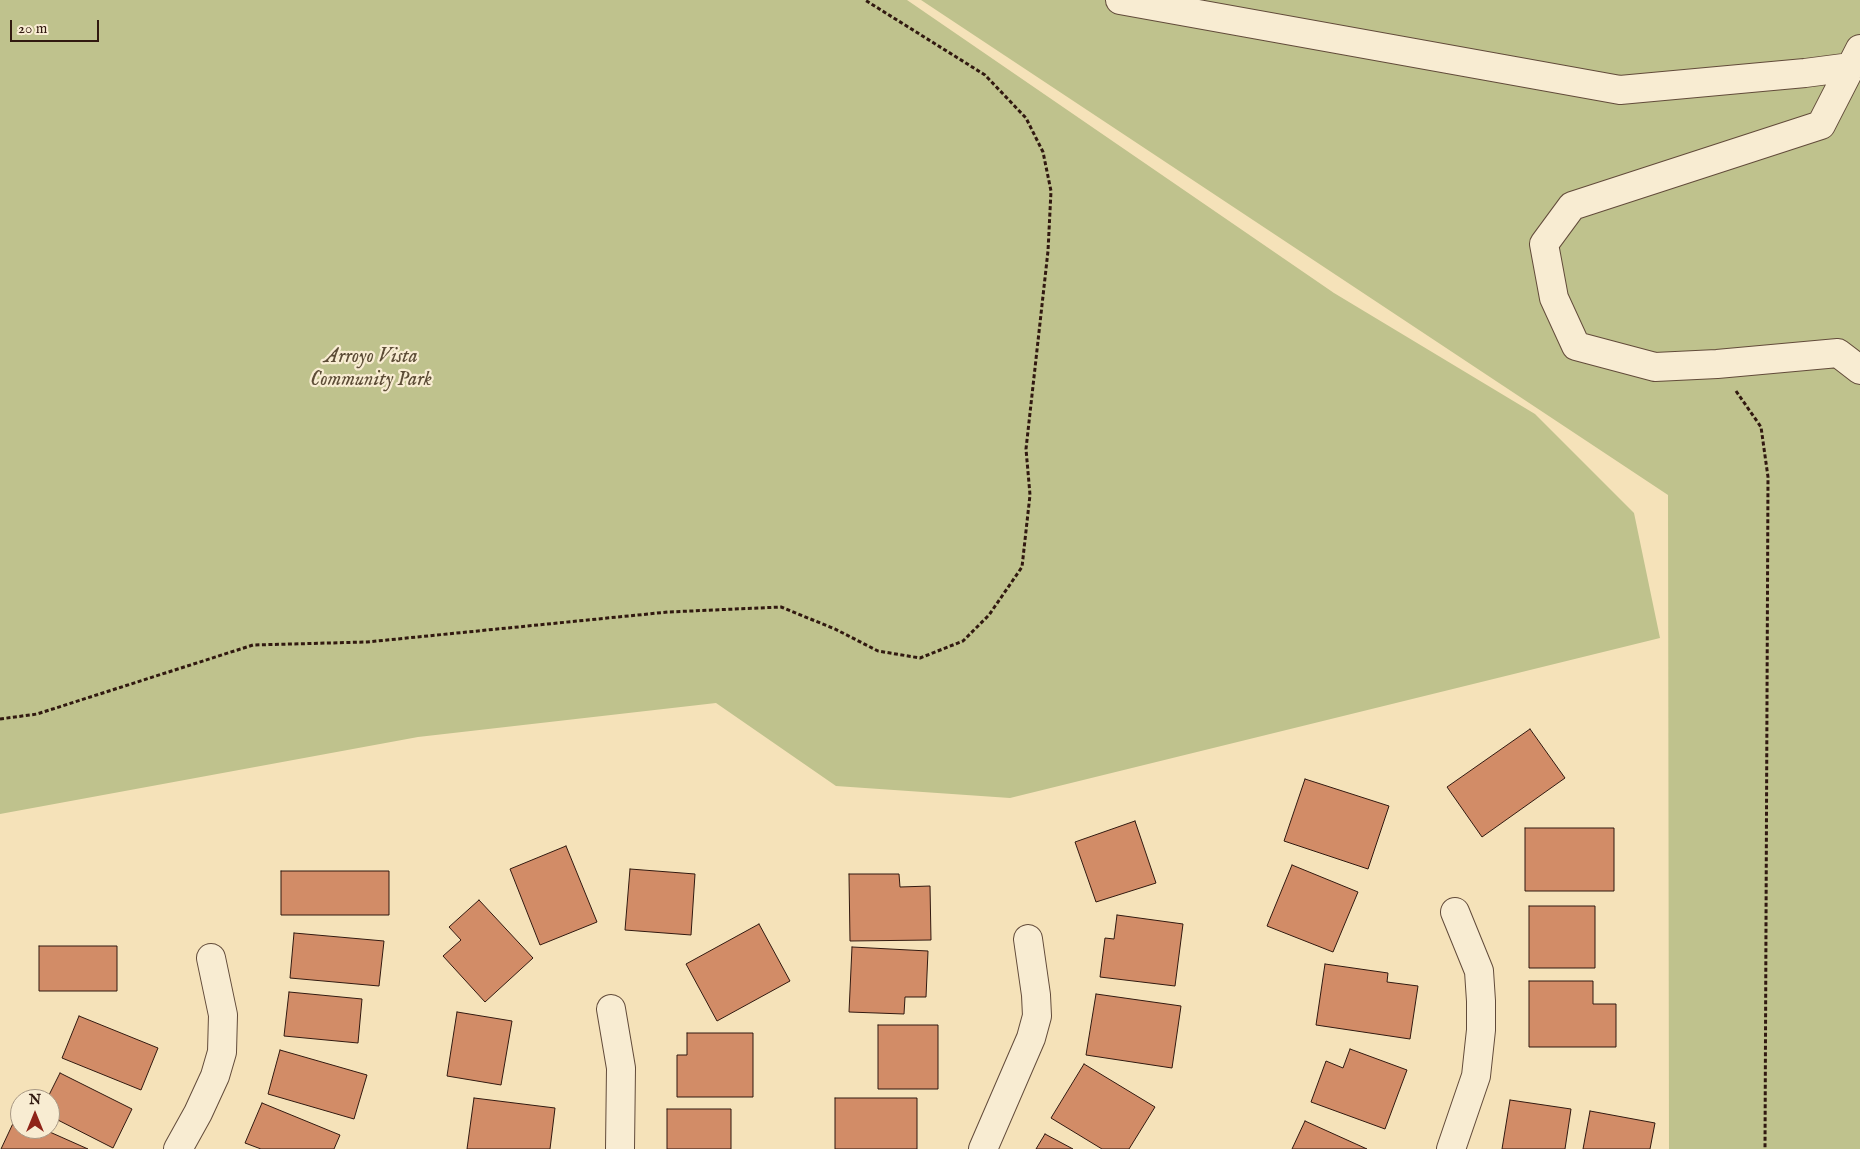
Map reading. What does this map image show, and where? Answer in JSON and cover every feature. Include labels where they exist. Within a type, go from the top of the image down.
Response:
[{"type":"street","points":[[1120,0],[1620,90],[1805,73],[1855,58]]},
{"type":"street","points":[[1855,58],[1821,126],[1572,206],[1544,244],[1554,298],[1576,346],[1654,367],[1717,364],[1838,353],[1860,370]]},
{"type":"street","points":[[1451,1149],[1476,1076],[1482,1001],[1479,971],[1455,912]]},
{"type":"street","points":[[983,1149],[1031,1038],[1037,1016],[1036,994],[1028,939]]},
{"type":"street","points":[[178,1149],[198,1113],[222,1052],[223,1015],[211,958]]},
{"type":"street","points":[[611,1009],[621,1068],[620,1149]]},
{"type":"path","points":[[0,719],[37,714],[253,645],[368,642],[668,612],[781,607],[835,629],[878,651],[920,658],[963,642],[989,615],[1022,567],[1030,495],[1026,449],[1048,251],[1051,191],[1043,152],[1026,118],[992,82],[865,0]]},
{"type":"path","points":[[1717,364],[1761,427],[1768,477],[1765,1149]]},
{"type":"green space","name":"Arroyo Vista Community Park","points":[[0,0],[907,0],[1334,293],[1535,414],[1634,513],[1660,638],[1010,798],[836,786],[716,703],[418,737],[0,814]]},
{"type":"green space","points":[[921,0],[1860,0],[1860,1149],[1669,1149],[1668,495]]},
{"type":"building","points":[[1530,729],[1565,778],[1482,837],[1447,787]]},
{"type":"building","points":[[1305,779],[1389,806],[1368,869],[1284,841]]},
{"type":"building","points":[[1135,821],[1156,883],[1096,902],[1075,842]]},
{"type":"building","points":[[1525,828],[1614,828],[1614,891],[1525,891]]},
{"type":"building","points":[[566,846],[597,922],[540,945],[510,869]]},
{"type":"building","points":[[1292,865],[1358,892],[1333,952],[1267,926]]},
{"type":"building","points":[[630,869],[695,874],[691,935],[625,930]]},
{"type":"building","points":[[281,871],[389,871],[389,915],[281,915]]},
{"type":"building","points":[[849,874],[899,874],[900,887],[930,886],[931,940],[850,941]]},
{"type":"building","points":[[479,900],[533,958],[485,1002],[443,956],[461,940],[449,927]]},
{"type":"building","points":[[1529,906],[1595,906],[1595,968],[1529,968]]},
{"type":"building","points":[[1117,915],[1183,924],[1175,986],[1100,977],[1105,938],[1114,939]]},
{"type":"building","points":[[759,924],[790,981],[717,1021],[686,964]]},
{"type":"building","points":[[294,933],[384,941],[379,986],[290,978]]},
{"type":"building","points":[[39,946],[117,946],[117,991],[39,991]]},
{"type":"building","points":[[852,947],[928,951],[926,997],[905,997],[904,1014],[849,1012]]},
{"type":"building","points":[[1325,964],[1388,973],[1387,982],[1418,986],[1410,1039],[1316,1025]]},
{"type":"building","points":[[1529,981],[1593,981],[1593,1004],[1616,1004],[1616,1047],[1529,1047]]},
{"type":"building","points":[[289,992],[362,999],[358,1043],[284,1036]]},
{"type":"building","points":[[1096,994],[1181,1006],[1172,1068],[1086,1055]]},
{"type":"building","points":[[457,1012],[512,1021],[501,1085],[447,1076]]},
{"type":"building","points":[[79,1016],[158,1048],[141,1090],[62,1058]]},
{"type":"building","points":[[878,1025],[938,1025],[938,1089],[878,1089]]},
{"type":"building","points":[[687,1033],[753,1033],[753,1097],[677,1097],[677,1055],[687,1055]]},
{"type":"building","points":[[1350,1049],[1407,1070],[1385,1129],[1311,1102],[1326,1061],[1343,1068]]},
{"type":"building","points":[[280,1050],[367,1075],[354,1119],[268,1094]]},
{"type":"building","points":[[1084,1064],[1155,1107],[1129,1149],[1102,1149],[1051,1118]]},
{"type":"building","points":[[60,1073],[132,1109],[113,1148],[60,1121],[60,1089],[52,1089]]},
{"type":"building","points":[[474,1098],[555,1108],[550,1149],[467,1149]]},
{"type":"building","points":[[835,1098],[917,1098],[917,1149],[835,1149]]},
{"type":"building","points":[[1510,1100],[1571,1109],[1565,1149],[1502,1149]]},
{"type":"building","points":[[262,1103],[340,1135],[334,1149],[261,1149],[245,1143]]},
{"type":"building","points":[[667,1109],[731,1109],[731,1149],[667,1149]]},
{"type":"building","points":[[1590,1111],[1655,1123],[1650,1149],[1583,1149]]},
{"type":"building","points":[[1305,1121],[1367,1149],[1292,1149]]},
{"type":"building","points":[[10,1130],[10,1139],[60,1139],[60,1137],[88,1149],[1,1149]]},
{"type":"building","points":[[1045,1134],[1073,1149],[1036,1149]]}]
